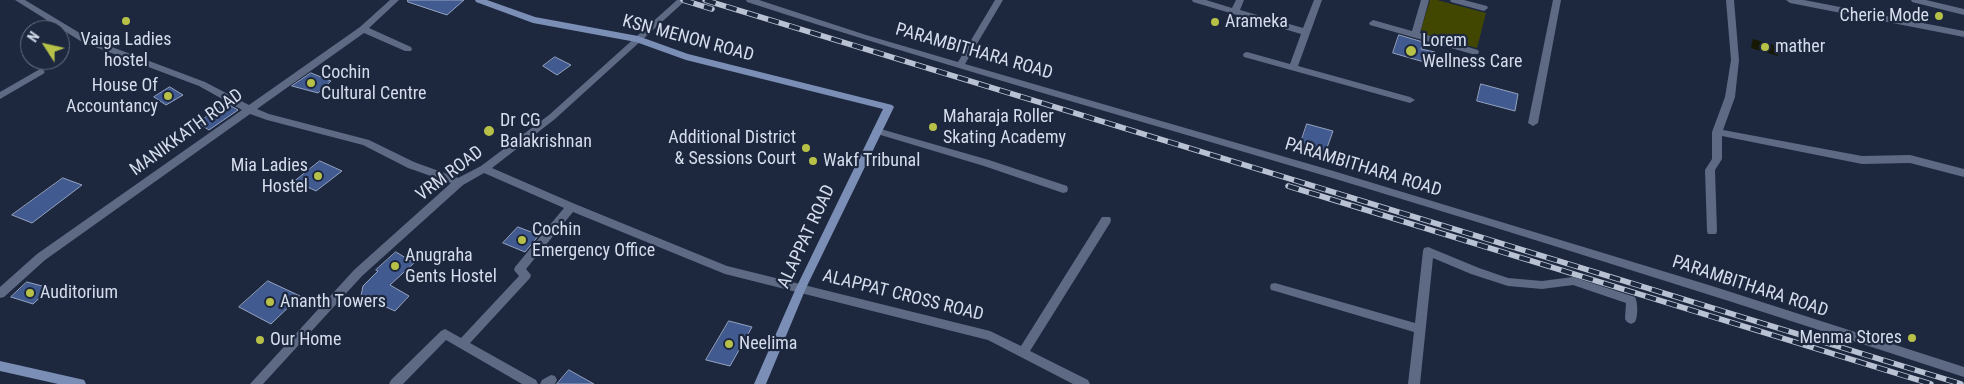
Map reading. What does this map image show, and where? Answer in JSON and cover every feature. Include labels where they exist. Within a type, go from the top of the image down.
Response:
[{"type":"street","points":[[19,0],[85,40],[202,84],[267,117],[366,142],[411,165],[459,182]]},
{"type":"street","name":"MANIKKATH ROAD","points":[[0,294],[41,257],[248,109],[364,29],[395,0]]},
{"type":"street","name":"KSN MENON ROAD","points":[[479,0],[533,20],[638,39],[686,57],[889,107]]},
{"type":"street","name":"PARAMBITHARA ROAD","points":[[750,0],[863,37],[1693,284],[1964,372]]},
{"type":"street","points":[[960,65],[999,0]]},
{"type":"street","points":[[1196,0],[1305,32]]},
{"type":"street","points":[[1235,11],[1240,0]]},
{"type":"street","points":[[1293,67],[1318,0]]},
{"type":"street","points":[[1415,34],[1425,0]]},
{"type":"street","points":[[1454,0],[1484,8]]},
{"type":"street","points":[[1533,123],[1557,0]]},
{"type":"street","points":[[1712,231],[1710,170],[1717,159],[1717,132],[1730,97],[1735,60],[1730,0]]},
{"type":"street","points":[[1790,0],[1963,34],[1964,45]]},
{"type":"street","points":[[1915,0],[1964,12]]},
{"type":"street","name":"VRM ROAD","points":[[256,384],[358,273],[459,182],[484,169],[552,118],[680,2]]},
{"type":"street","points":[[1373,24],[1475,52]]},
{"type":"street","points":[[364,29],[408,49]]},
{"type":"street","points":[[1247,55],[1410,100]]},
{"type":"street","points":[[0,96],[40,72]]},
{"type":"street","name":"ALAPPAT ROAD","points":[[760,384],[802,288],[889,107]]},
{"type":"street","points":[[877,131],[986,163],[1064,189]]},
{"type":"street","points":[[1717,132],[1862,160],[1910,159],[1964,173]]},
{"type":"street","name":"ALAPPAT CROSS ROAD","points":[[484,169],[725,270],[990,336],[1084,384]]},
{"type":"street","points":[[462,344],[526,275],[519,270],[571,207]]},
{"type":"street","points":[[1023,352],[1106,220]]},
{"type":"street","points":[[1414,384],[1428,250],[1475,271],[1508,282],[1542,285],[1573,281],[1631,300],[1631,319]]},
{"type":"street","points":[[1275,287],[1420,329]]},
{"type":"street","points":[[395,384],[445,334],[532,384]]},
{"type":"street","points":[[0,366],[80,384]]},
{"type":"shaded area","points":[[1430,0],[1437,0],[1486,13],[1477,48],[1425,34],[1421,29]]},
{"type":"shaded area","name":"mather","points":[[1753,39],[1780,47],[1778,56],[1751,48]]},
{"type":"building","points":[[408,0],[464,0],[447,15],[408,2]]},
{"type":"building","name":"Lorem Wellness Care","points":[[1399,35],[1423,42],[1421,49],[1435,52],[1431,64],[1393,53]]},
{"type":"building","points":[[555,57],[571,65],[557,75],[543,66]]},
{"type":"building","name":"Cochin Cultural Centre","points":[[311,73],[331,81],[318,93],[292,86]]},
{"type":"building","points":[[1481,84],[1518,94],[1515,111],[1477,101]]},
{"type":"building","name":"House Of Accountancy","points":[[170,87],[183,95],[166,105],[154,97]]},
{"type":"building","points":[[226,103],[238,110],[209,130],[198,123]]},
{"type":"building","points":[[1307,124],[1333,131],[1323,159],[1298,151]]},
{"type":"building","name":"Mia Ladies Hostel","points":[[320,161],[342,171],[316,191],[295,181]]},
{"type":"building","points":[[63,178],[82,185],[32,223],[12,215]]},
{"type":"building","name":"Cochin Emergency Office","points":[[518,227],[539,235],[525,252],[503,243]]},
{"type":"building","points":[[396,252],[414,263],[390,285],[409,296],[395,311],[361,296],[363,286],[378,271],[376,270]]},
{"type":"building","name":"Ananth Towers","points":[[268,281],[300,296],[271,324],[239,307]]},
{"type":"building","name":"Auditorium","points":[[27,282],[50,288],[33,304],[11,297]]},
{"type":"building","name":"Neelima","points":[[729,321],[752,327],[730,366],[706,360]]},
{"type":"building","points":[[569,370],[594,384],[557,384]]},
{"type":"railway","points":[[683,0],[712,9]]},
{"type":"railway","points":[[705,0],[1961,384]]},
{"type":"railway","points":[[1288,186],[1931,384]]},
{"type":"place","name":"Cherie Mode","points":[[1939,16]]},
{"type":"place","name":"Vaiga Ladies hostel","points":[[126,21]]},
{"type":"place","name":"Arameka","points":[[1215,22]]},
{"type":"place","name":"mather","points":[[1765,47]]},
{"type":"place","name":"Lorem Wellness Care","points":[[1411,51]]},
{"type":"place","name":"Cochin Cultural Centre","points":[[311,83]]},
{"type":"place","name":"House Of Accountancy","points":[[168,96]]},
{"type":"place","name":"Maharaja Roller Skating Academy","points":[[933,127]]},
{"type":"place","name":"Dr CG Balakrishnan","points":[[489,131]]},
{"type":"place","name":"Additional District & Sessions Court","points":[[806,148]]},
{"type":"place","name":"Wakf Tribunal","points":[[813,161]]},
{"type":"place","name":"Mia Ladies Hostel","points":[[318,176]]},
{"type":"place","name":"Cochin Emergency Office","points":[[522,240]]},
{"type":"place","name":"Anugraha Gents Hostel","points":[[395,266]]},
{"type":"place","name":"Auditorium","points":[[30,293]]},
{"type":"place","name":"Ananth Towers","points":[[270,302]]},
{"type":"place","name":"Menma Stores","points":[[1912,338]]},
{"type":"place","name":"Our Home","points":[[260,340]]},
{"type":"place","name":"Neelima","points":[[729,344]]}]
